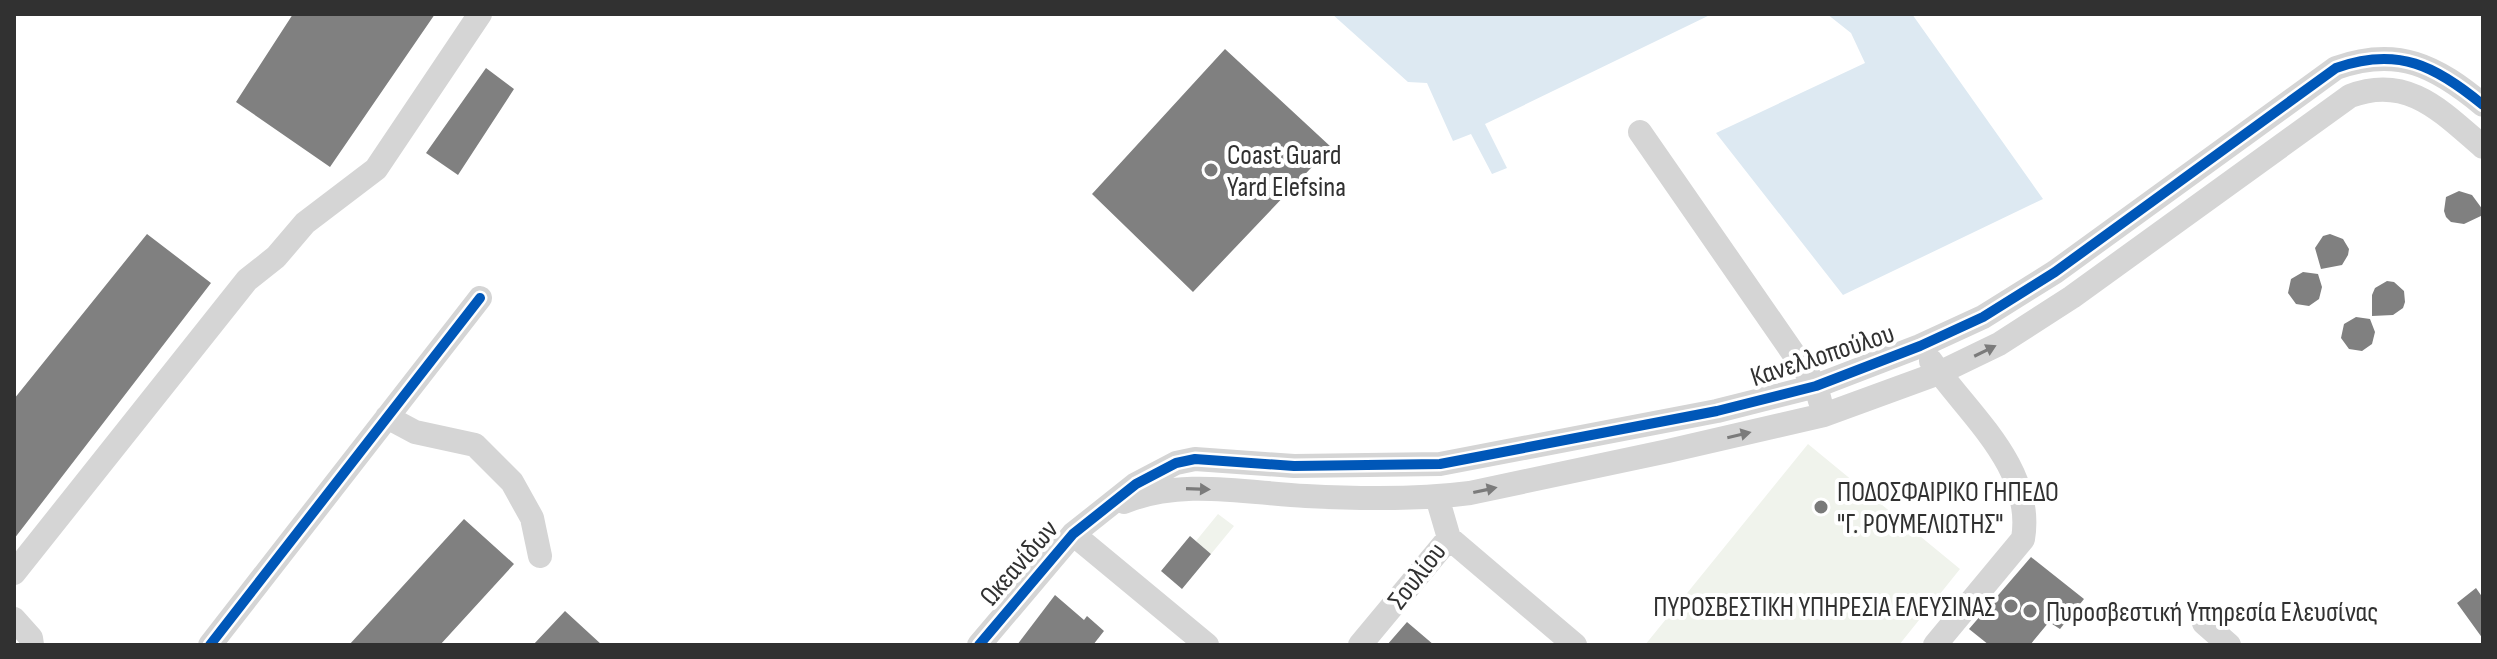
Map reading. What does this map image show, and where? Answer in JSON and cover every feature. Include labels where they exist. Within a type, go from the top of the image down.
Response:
[{"type":"street","points":[[14,573],[247,280],[276,257],[305,223],[376,169],[480,14]]},
{"type":"street","name":"Κανελλοπούλου","points":[[1096,514],[1153,473],[1195,459],[1294,466],[1440,464],[1717,411],[1816,386],[1920,346],[1983,317],[2055,272],[2336,68],[2374,58],[2409,61],[2442,73],[2483,105]]},
{"type":"street","name":"Κανελλοπούλου","points":[[1096,514],[1135,498],[1175,489],[1378,499],[1470,493],[1824,415],[1939,373],[1999,344],[2072,297],[2350,96],[2377,90],[2414,95],[2438,108],[2483,147]]},
{"type":"street","points":[[1640,132],[1816,386],[1824,415]]},
{"type":"street","points":[[210,645],[480,298]]},
{"type":"street","points":[[1920,346],[2010,467],[2027,517],[2023,539],[1943,642]]},
{"type":"street","points":[[387,417],[415,432],[475,445],[512,482],[532,518],[540,556]]},
{"type":"street","name":"Σουλίου","points":[[1360,645],[1449,538],[1437,497]]},
{"type":"street","name":"Ωκεανίδων","points":[[981,644],[1073,534],[1096,514]]},
{"type":"street","points":[[1073,534],[1207,645]]},
{"type":"street","points":[[1449,538],[1575,645]]},
{"type":"street","points":[[14,619],[31,638],[32,645]]},
{"type":"street","points":[[2204,623],[2229,645]]},
{"type":"shaded area","points":[[1332,14],[1712,14],[1485,124],[1507,168],[1492,174],[1471,134],[1453,141],[1427,83],[1408,82]]},
{"type":"shaded area","points":[[1827,14],[1912,14],[2043,199],[1843,295],[1716,133],[1865,63],[1851,33]]},
{"type":"shaded area","name":"ΠΟΔΟΣΦΑΙΡΙΚΟ ΓΗΠΕΔΟ \"Γ. ΡΟΥΜΕΛΙΩΤΗΣ\"","points":[[1808,444],[1960,569],[1899,645],[1645,645]]},
{"type":"shaded area","points":[[1218,514],[1234,526],[1211,554],[1196,541]]},
{"type":"building","points":[[293,14],[435,14],[330,167],[236,102]]},
{"type":"building","name":"Coast Guard Yard Elefsina","points":[[1225,49],[1331,147],[1193,292],[1092,194]]},
{"type":"building","points":[[486,68],[514,89],[458,175],[426,153]]},
{"type":"building","points":[[2459,191],[2472,195],[2483,210],[2483,215],[2464,224],[2451,222],[2446,217],[2446,197]]},
{"type":"building","points":[[147,234],[211,283],[14,539],[14,399]]},
{"type":"building","points":[[2330,234],[2343,239],[2349,249],[2348,255],[2342,265],[2321,269],[2315,248],[2323,236]]},
{"type":"building","points":[[2303,272],[2318,274],[2322,287],[2319,299],[2309,306],[2296,304],[2288,293],[2291,279]]},
{"type":"building","points":[[2387,281],[2394,282],[2404,291],[2403,308],[2393,315],[2372,316],[2375,288]]},
{"type":"building","points":[[2356,317],[2370,319],[2375,332],[2372,344],[2362,351],[2349,349],[2341,338],[2344,324]]},
{"type":"building","points":[[464,519],[514,564],[440,645],[349,645]]},
{"type":"building","points":[[1190,536],[1211,554],[1182,589],[1161,571]]},
{"type":"building","name":"Πυροσβεστική Υπηρεσία Ελευσίνας","points":[[2031,557],[2084,599],[2060,629],[2049,622],[2030,645],[1989,645],[1969,629]]},
{"type":"building","points":[[2476,588],[2483,598],[2483,639],[2457,603]]},
{"type":"building","points":[[1055,595],[1084,620],[1087,616],[1104,631],[1093,645],[1017,645]]},
{"type":"building","points":[[565,611],[602,645],[533,645]]},
{"type":"building","points":[[1407,622],[1434,645],[1387,645]]},
{"type":"cycle path","points":[[979,645],[1073,534],[1136,484],[1176,463],[1195,459],[1294,466],[1440,464],[1717,411],[1816,386],[1920,346],[1983,317],[2055,272],[2336,68],[2379,59],[2415,64],[2449,80],[2483,105]]},
{"type":"cycle path","points":[[210,645],[480,298]]},
{"type":"place","name":"Coast Guard Yard Elefsina","points":[[1211,170]]},
{"type":"place","name":"ΠΟΔΟΣΦΑΙΡΙΚΟ ΓΗΠΕΔΟ \"Γ. ΡΟΥΜΕΛΙΩΤΗΣ\"","points":[[1821,507]]},
{"type":"place","name":"ΠΥΡΟΣΒΕΣΤΙΚΗ ΥΠΗΡΕΣΙΑ ΕΛΕΥΣΙΝΑΣ","points":[[2011,606]]},
{"type":"place","name":"Πυροσβεστική Υπηρεσία Ελευσίνας","points":[[2030,611]]}]
